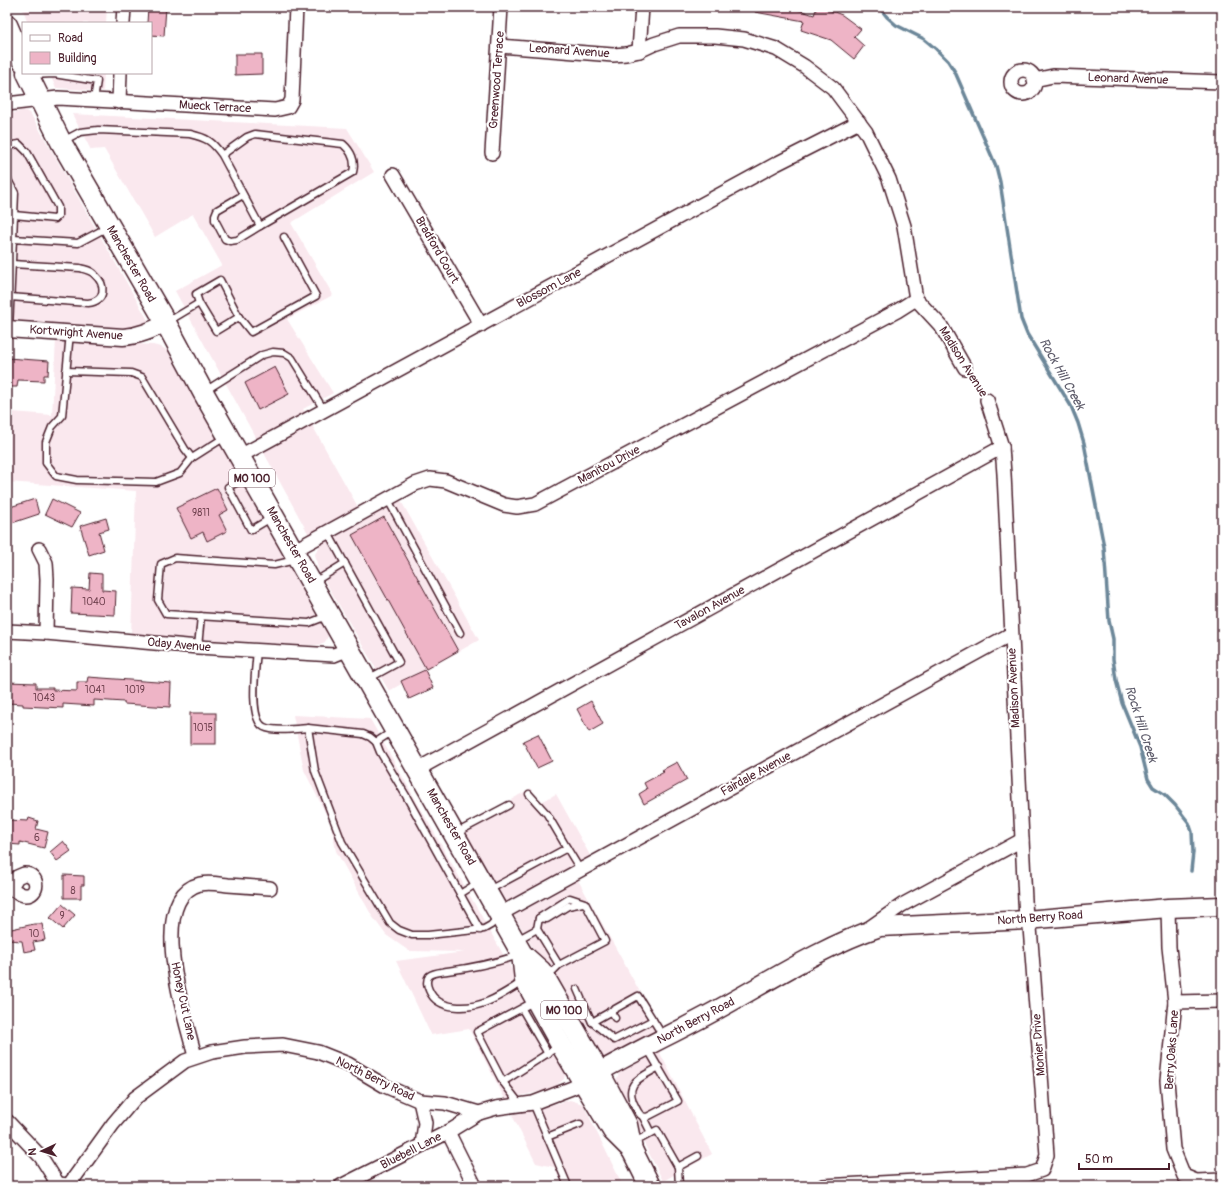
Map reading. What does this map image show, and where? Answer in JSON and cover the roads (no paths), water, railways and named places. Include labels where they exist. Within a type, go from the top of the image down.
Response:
[{"type":"main road","name":"Manchester Road","points":[[13,34],[22,59]]},
{"type":"main road","name":"Manchester Road","points":[[28,74],[61,142],[166,323],[203,392],[519,948],[541,971],[552,972],[566,1014],[613,1131],[631,1147]]},
{"type":"main road","name":"North Berry Road","points":[[592,1077],[646,1046],[708,1015],[835,945],[859,934],[880,927],[1026,920],[1168,908],[1222,906]]},
{"type":"main road","name":"Manchester Road","points":[[519,948],[529,1004],[554,1049],[592,1077],[630,1115],[627,1125],[631,1147],[650,1186]]},
{"type":"street","points":[[123,22],[124,7]]},
{"type":"street","name":"Mueck Terrace","points":[[7,104],[58,98],[275,110],[288,107],[292,100],[296,7]]},
{"type":"street","name":"Greenwood Terrace","points":[[492,153],[501,7]]},
{"type":"street","points":[[642,7],[639,51],[654,44],[679,36],[744,38],[776,49],[804,66],[833,88],[866,132],[889,179],[904,226],[916,299]]},
{"type":"street","name":"Leonard Avenue","points":[[499,46],[600,54],[626,54],[639,51]]},
{"type":"street","points":[[119,102],[120,74]]},
{"type":"street","name":"Leonard Avenue","points":[[1034,80],[1053,76],[1222,82]]},
{"type":"street","name":"Blossom Lane","points":[[240,456],[776,164],[859,122]]},
{"type":"street","name":"Bradford Court","points":[[393,175],[481,325]]},
{"type":"street","name":"Madison Avenue","points":[[916,299],[941,326],[965,368]]},
{"type":"street","name":"Manitou Drive","points":[[296,555],[326,531],[414,484],[430,479],[446,481],[504,505],[517,508],[536,504],[897,311],[916,299]]},
{"type":"street","name":"Kortwright Avenue","points":[[8,329],[129,336],[152,330],[166,323]]},
{"type":"street","name":"Madison Avenue","points":[[987,400],[1002,447],[1026,920]]},
{"type":"street","name":"Tavalon Avenue","points":[[418,769],[1002,447]]},
{"type":"street","points":[[39,549],[46,562],[46,633]]},
{"type":"street","name":"Oday Avenue","points":[[7,631],[46,633],[198,647],[334,655],[349,649]]},
{"type":"street","name":"Fairdale Avenue","points":[[500,914],[1011,634]]},
{"type":"street","name":"North Berry Road","points":[[859,934],[902,905],[1022,840]]},
{"type":"street","name":"Honey Cut Lane","points":[[195,1056],[174,967],[172,934],[176,908],[184,893],[201,884],[270,888]]},
{"type":"street","name":"Berry Oaks Lane","points":[[1168,908],[1169,948],[1175,1002],[1167,1081],[1173,1149],[1184,1176],[1196,1181],[1222,1180]]},
{"type":"street","name":"Monier Drive","points":[[823,1186],[1027,1175],[1042,1170],[1048,1155],[1030,927],[1026,920]]},
{"type":"street","name":"Berry Oaks Lane","points":[[1175,1002],[1222,1001]]},
{"type":"street","name":"North Berry Road","points":[[62,1185],[134,1098],[185,1061],[195,1056],[212,1052],[246,1047],[283,1045],[318,1052],[348,1064],[385,1086],[420,1101],[445,1103],[479,1113],[496,1108],[527,1104],[572,1088],[592,1077]]},
{"type":"street","points":[[420,1101],[425,1123],[422,1145]]},
{"type":"street","name":"Bluebell Lane","points":[[341,1186],[448,1132],[479,1113]]},
{"type":"street","points":[[7,1121],[41,1157],[62,1185]]},
{"type":"street","points":[[448,1132],[475,1186]]},
{"type":"lane","points":[[60,74],[96,80],[94,100]]},
{"type":"lane","points":[[61,142],[80,132],[98,130],[190,134],[205,137],[214,144],[222,155],[260,226]]},
{"type":"lane","points":[[222,155],[247,137],[254,134],[343,144],[354,159],[355,166],[353,172],[236,240],[230,241],[225,239],[215,220],[215,215],[217,210],[243,195]]},
{"type":"lane","points":[[7,146],[19,144],[27,152],[58,207],[58,216],[55,219],[14,216]]},
{"type":"lane","points":[[7,178],[15,193],[14,239],[8,329]]},
{"type":"lane","points":[[14,239],[78,243],[110,226]]},
{"type":"lane","points":[[239,317],[216,331],[199,303],[196,294],[220,280],[239,317],[251,332],[316,296],[284,237]]},
{"type":"lane","points":[[10,297],[88,303],[96,302],[102,298],[101,284],[96,275],[90,271],[80,268],[12,264]]},
{"type":"lane","points":[[166,323],[199,303]]},
{"type":"lane","points":[[70,332],[62,416],[52,427],[46,442],[46,463],[56,476],[77,480],[156,482],[180,473],[192,458],[228,435]]},
{"type":"lane","points":[[203,392],[262,355],[273,352],[284,352],[292,358],[324,410]]},
{"type":"lane","points":[[66,371],[131,373],[142,378],[192,458]]},
{"type":"lane","points":[[251,475],[228,487],[251,530],[274,516]]},
{"type":"lane","points":[[387,498],[460,633]]},
{"type":"lane","points":[[326,531],[399,662],[367,680]]},
{"type":"lane","points":[[296,555],[274,565],[175,558],[161,564],[158,600],[166,614],[310,622],[330,614]]},
{"type":"lane","points":[[312,583],[344,563]]},
{"type":"lane","points":[[198,647],[201,616]]},
{"type":"lane","points":[[257,650],[254,694],[259,723],[269,729],[308,728],[363,734],[376,742],[380,752],[405,794],[480,930]]},
{"type":"lane","points":[[308,728],[315,771],[342,842],[390,923],[399,930],[412,935],[428,935],[484,929],[491,925],[500,914]]},
{"type":"lane","points":[[376,742],[395,730]]},
{"type":"lane","points":[[529,794],[547,814],[581,870]]},
{"type":"lane","points":[[455,834],[509,805]]},
{"type":"lane","points":[[460,894],[484,886],[568,848]]},
{"type":"lane","points":[[584,903],[605,941],[552,972],[537,929],[539,918],[547,919],[568,906],[584,903]]},
{"type":"lane","points":[[525,980],[490,1001],[482,1004],[457,1006],[446,1006],[441,1003],[433,997],[427,986],[429,976],[436,973],[499,962],[519,948],[537,929]]},
{"type":"lane","points":[[577,989],[592,1022],[614,1040],[628,1030],[653,1020]]},
{"type":"lane","points":[[592,1022],[638,996],[663,1038]]},
{"type":"lane","points":[[529,1004],[478,1032],[503,1082],[527,1104],[547,1136],[568,1186]]},
{"type":"lane","points":[[566,1014],[584,1004]]},
{"type":"lane","points":[[610,1011],[615,1018]]},
{"type":"lane","points":[[646,1046],[659,1067],[678,1100],[648,1117],[630,1115],[630,1092],[632,1085],[636,1080],[659,1067]]},
{"type":"lane","points":[[503,1082],[554,1049]]},
{"type":"lane","points":[[643,1117],[651,1133]]},
{"type":"lane","points":[[547,1136],[580,1124]]},
{"type":"lane","points":[[631,1147],[657,1130],[678,1167],[679,1186]]},
{"type":"lane","points":[[678,1167],[698,1156]]},
{"type":"waterway","name":"Rock Hill Creek","points":[[879,7],[896,25],[924,39],[948,61],[955,72],[996,166],[1000,182],[1021,319],[1027,334],[1071,406],[1084,443],[1104,547],[1109,621],[1113,639],[1113,659],[1116,680],[1122,703],[1140,747],[1148,779],[1153,787],[1164,794],[1175,805],[1189,823],[1192,832],[1193,852],[1191,871]]}]
